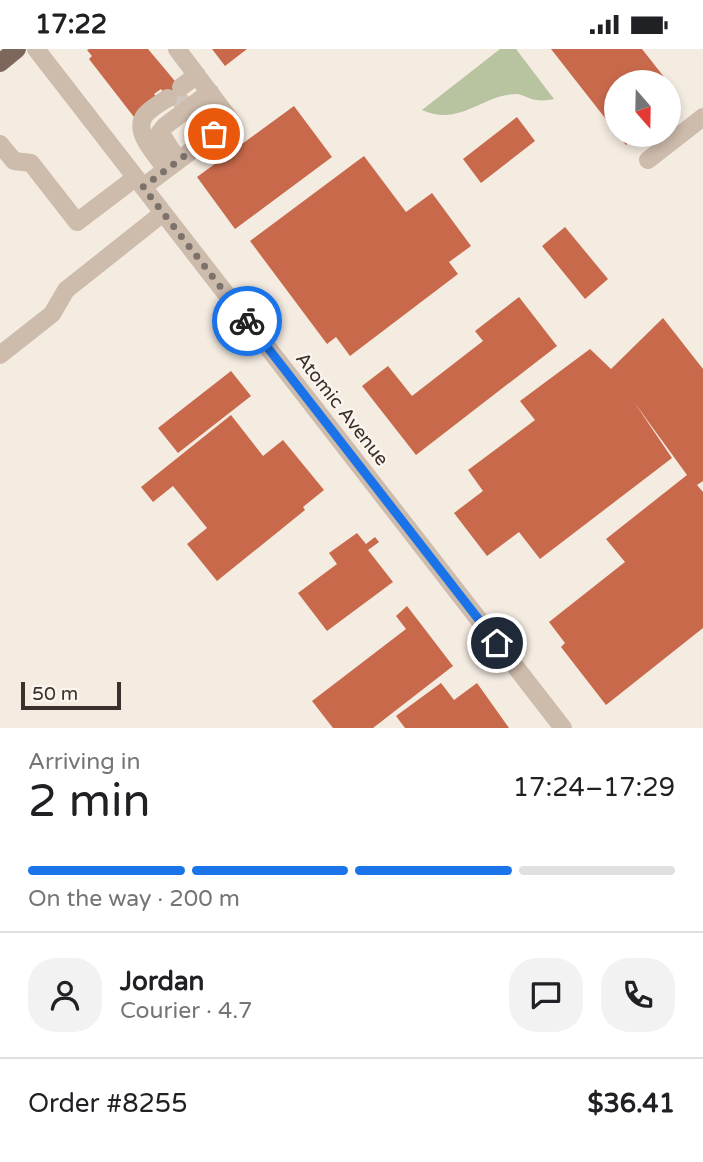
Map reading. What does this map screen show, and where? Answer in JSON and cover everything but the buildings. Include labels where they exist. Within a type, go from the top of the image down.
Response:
[{"type":"main road","points":[[0,63],[17,49]]},
{"type":"street","name":"Atomic Avenue","points":[[36,49],[563,728]]},
{"type":"street","points":[[0,144],[14,161],[31,163],[76,222],[139,182],[172,165],[231,121],[177,49]]},
{"type":"street","points":[[172,165],[141,128],[145,116],[203,83]]},
{"type":"street","points":[[150,137],[165,126],[203,83]]},
{"type":"street","points":[[648,160],[703,117]]},
{"type":"street","points":[[0,355],[52,314],[66,290],[163,213]]},
{"type":"green space","points":[[500,49],[516,49],[554,99],[534,100],[516,94],[492,99],[448,115],[422,110]]},
{"type":"tunnel","points":[[173,105],[186,94]]},
{"type":"way so far","points":[[214,134],[143,187],[247,321]]},
{"type":"route","points":[[247,321],[497,643]]}]
